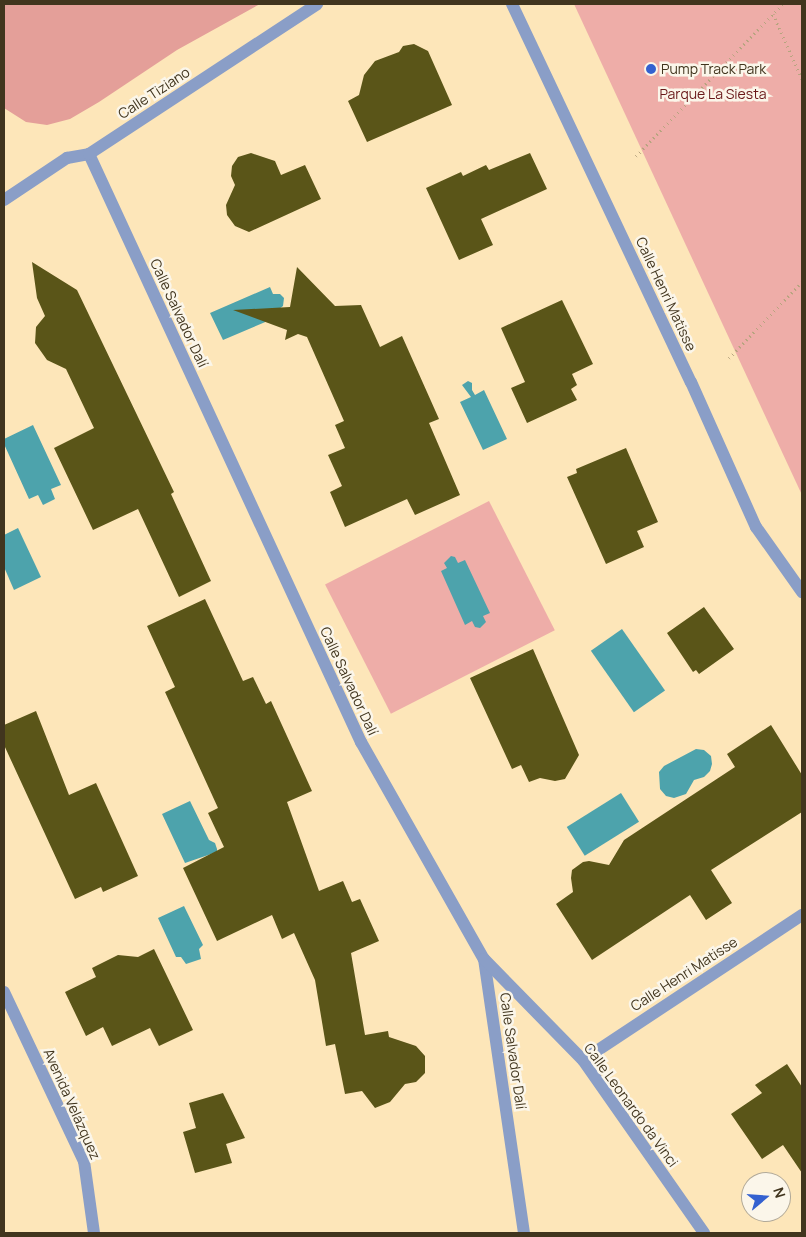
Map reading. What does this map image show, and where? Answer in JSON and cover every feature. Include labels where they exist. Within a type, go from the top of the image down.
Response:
[{"type":"street","name":"Calle Tiziano","points":[[4,200],[67,158],[89,154],[317,4]]},
{"type":"street","name":"Calle Henri Matisse","points":[[512,4],[691,382],[756,527],[802,592]]},
{"type":"street","name":"Calle Salvador Dalí","points":[[89,154],[361,742],[484,959],[524,1233]]},
{"type":"street","name":"Calle Henri Matisse","points":[[583,1060],[802,915]]},
{"type":"street","name":"Calle Leonardo da Vinci","points":[[484,959],[583,1060],[704,1233]]},
{"type":"street","name":"Avenida Velázquez","points":[[4,992],[84,1161],[94,1233]]},
{"type":"path","points":[[636,156],[783,4]]},
{"type":"path","points":[[773,14],[802,79]]},
{"type":"path","points":[[729,358],[802,282]]},
{"type":"green space","name":"Parque La Siesta","points":[[574,4],[802,4],[802,495],[742,366]]},
{"type":"green space","points":[[489,501],[555,630],[391,714],[325,585]]},
{"type":"shaded area","points":[[4,4],[260,4],[177,50],[70,119],[47,125],[26,122],[4,108]]},
{"type":"water","points":[[270,287],[273,294],[280,294],[284,298],[283,306],[279,309],[282,315],[223,340],[210,313]]},
{"type":"water","points":[[468,381],[472,383],[472,390],[475,395],[484,390],[507,439],[483,450],[460,402],[471,397],[462,385]]},
{"type":"water","points":[[33,425],[61,485],[51,489],[55,499],[43,505],[38,495],[29,499],[4,444],[4,439]]},
{"type":"water","points":[[18,528],[41,577],[14,590],[4,567],[4,535]]},
{"type":"water","points":[[451,556],[455,557],[458,563],[465,560],[490,613],[483,616],[486,622],[480,628],[475,627],[472,621],[465,625],[441,571],[447,568],[444,563]]},
{"type":"water","points":[[622,629],[665,690],[634,712],[591,651]]},
{"type":"water","points":[[696,749],[704,750],[711,756],[712,764],[710,771],[704,777],[694,780],[686,794],[674,798],[666,796],[660,789],[659,772],[664,766]]},
{"type":"water","points":[[621,793],[639,822],[585,856],[567,827]]},
{"type":"water","points":[[190,801],[209,840],[215,843],[217,852],[185,863],[162,814]]},
{"type":"water","points":[[184,906],[203,945],[199,949],[201,959],[186,964],[181,957],[176,957],[158,918]]},
{"type":"building","points":[[414,44],[428,51],[452,105],[367,142],[348,101],[359,95],[364,75],[375,61],[399,52],[403,46]]},
{"type":"building","points":[[251,153],[275,161],[281,175],[305,165],[321,199],[249,232],[235,226],[227,215],[226,205],[235,185],[231,176],[232,166],[238,157]]},
{"type":"building","points":[[530,153],[547,189],[481,219],[493,245],[459,260],[426,188],[461,172],[463,176],[486,165],[489,170]]},
{"type":"building","points":[[32,262],[77,290],[174,492],[171,494],[211,581],[179,597],[138,509],[93,530],[54,448],[94,428],[66,369],[47,360],[35,343],[36,327],[45,316],[37,298]]},
{"type":"building","points":[[297,267],[335,306],[361,305],[380,347],[402,336],[439,419],[429,423],[460,495],[415,515],[407,499],[345,527],[330,492],[342,486],[328,455],[345,448],[335,425],[344,421],[307,337],[298,334],[285,340],[287,330],[233,310],[290,307]]},
{"type":"building","points":[[562,300],[593,364],[572,374],[577,385],[571,389],[577,400],[527,423],[511,388],[525,382],[501,328]]},
{"type":"building","points":[[626,448],[658,522],[637,531],[644,547],[606,564],[567,477],[577,473],[576,469]]},
{"type":"building","points":[[205,599],[243,681],[253,677],[266,704],[271,701],[312,791],[287,802],[319,891],[343,881],[352,902],[360,899],[379,941],[351,953],[365,1035],[388,1031],[389,1037],[416,1046],[425,1056],[425,1073],[416,1082],[405,1084],[390,1102],[375,1108],[362,1091],[345,1094],[335,1044],[326,1046],[315,980],[294,933],[282,939],[272,915],[217,941],[183,868],[224,847],[208,813],[218,808],[165,692],[175,687],[147,626]]},
{"type":"building","points":[[704,607],[734,649],[699,674],[696,670],[693,672],[667,633]]},
{"type":"building","points":[[533,649],[579,755],[565,779],[555,781],[540,778],[529,782],[521,765],[512,769],[470,678]]},
{"type":"building","points":[[36,711],[69,795],[96,783],[138,876],[103,892],[101,887],[75,899],[4,745],[4,725]]},
{"type":"building","points":[[771,725],[802,775],[802,812],[711,870],[732,903],[706,920],[690,895],[592,960],[556,904],[573,892],[572,870],[583,862],[589,861],[609,865],[624,840],[735,767],[727,754]]},
{"type":"building","points":[[154,949],[193,1030],[159,1046],[150,1028],[112,1046],[103,1027],[86,1036],[65,992],[96,977],[92,968],[118,955],[138,957]]},
{"type":"building","points":[[787,1064],[802,1087],[802,1173],[783,1145],[762,1159],[731,1114],[762,1093],[755,1085]]},
{"type":"building","points":[[223,1093],[245,1138],[226,1144],[232,1163],[195,1173],[183,1132],[196,1128],[189,1103]]},
{"type":"place","name":"Pump Track Park","points":[[651,69]]}]
